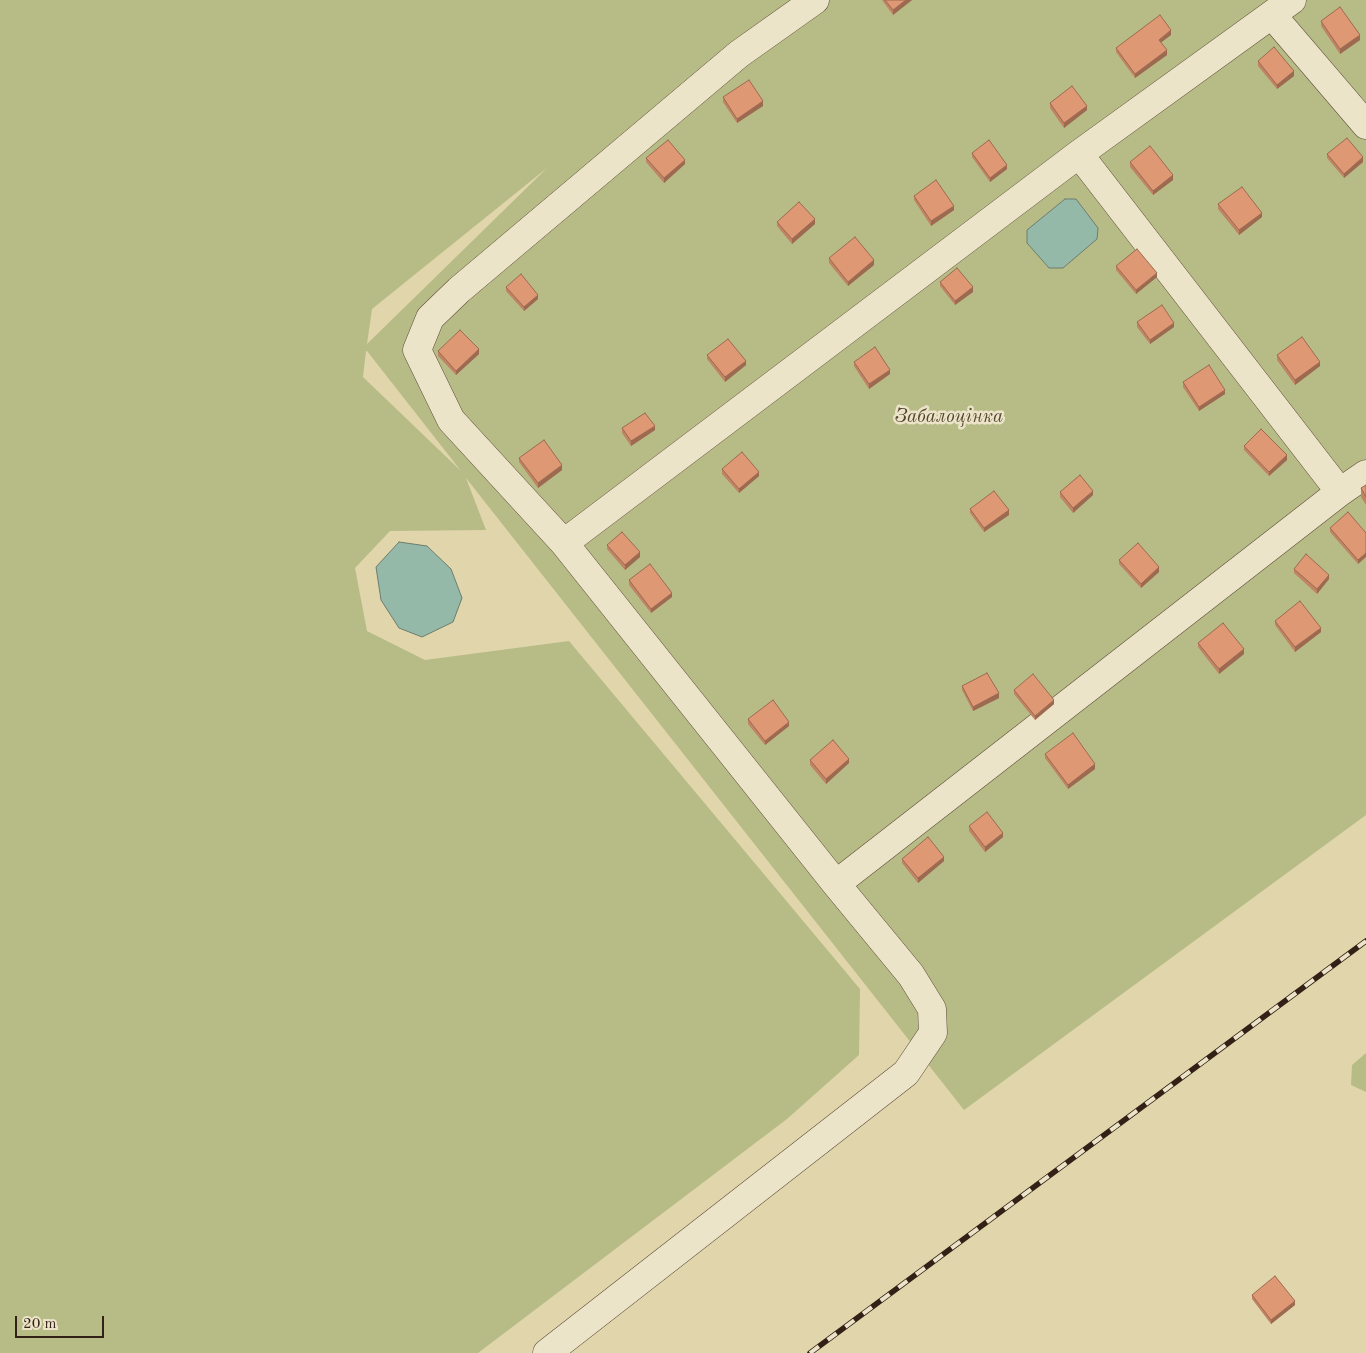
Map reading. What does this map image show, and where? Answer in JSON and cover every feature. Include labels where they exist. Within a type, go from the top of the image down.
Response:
[{"type":"street","points":[[547,1353],[906,1074],[933,1033],[932,1009],[911,974],[836,884],[564,543],[451,420],[417,350],[430,318],[459,290],[739,54],[815,0]]},
{"type":"street","points":[[564,543],[1079,154],[1282,7],[1366,125]]},
{"type":"street","points":[[1079,154],[1340,492]]},
{"type":"street","points":[[836,884],[1340,492],[1366,474]]},
{"type":"green space","name":"Забалоцінка","points":[[0,0],[1366,0],[1366,815],[964,1110],[466,478],[486,530],[390,531],[355,568],[367,631],[425,660],[569,641],[860,989],[859,1055],[787,1119],[478,1353],[0,1353]],"holes":[[[547,168],[367,344],[372,309]],[[367,351],[461,471],[363,377]]]},
{"type":"green space","points":[[1366,1053],[1366,1092],[1351,1085],[1352,1065]]},
{"type":"shaded area","points":[[1065,199],[1076,199],[1098,228],[1097,239],[1063,268],[1049,268],[1027,243],[1027,230]]},
{"type":"shaded area","points":[[399,542],[427,546],[451,569],[462,598],[453,622],[422,637],[399,628],[381,600],[376,567]]},
{"type":"building","points":[[885,0],[906,0],[893,10]]},
{"type":"building","points":[[1340,7],[1360,35],[1340,49],[1321,21]]},
{"type":"building","points":[[1160,15],[1171,30],[1159,40],[1167,50],[1135,74],[1116,48]]},
{"type":"building","points":[[1274,47],[1294,71],[1277,85],[1258,61]]},
{"type":"building","points":[[749,80],[763,101],[737,119],[723,97]]},
{"type":"building","points":[[1072,86],[1087,106],[1064,123],[1050,103]]},
{"type":"building","points":[[1347,138],[1363,157],[1344,174],[1327,154]]},
{"type":"building","points":[[668,140],[685,160],[664,178],[646,158]]},
{"type":"building","points":[[989,140],[1007,165],[990,178],[972,153]]},
{"type":"building","points":[[1150,146],[1173,175],[1153,191],[1130,162]]},
{"type":"building","points":[[936,180],[954,206],[931,221],[914,196]]},
{"type":"building","points":[[1242,187],[1262,213],[1239,230],[1218,204]]},
{"type":"building","points":[[799,202],[815,219],[792,239],[777,222]]},
{"type":"building","points":[[855,237],[874,260],[848,282],[829,258]]},
{"type":"building","points":[[1137,249],[1157,273],[1136,290],[1116,266]]},
{"type":"building","points":[[957,268],[973,287],[955,301],[940,282]]},
{"type":"building","points":[[521,274],[538,295],[524,307],[506,287]]},
{"type":"building","points":[[1162,305],[1174,323],[1150,340],[1137,322]]},
{"type":"building","points":[[460,330],[479,349],[456,371],[438,351]]},
{"type":"building","points":[[1302,337],[1320,362],[1295,380],[1277,355]]},
{"type":"building","points":[[728,339],[746,361],[725,377],[707,355]]},
{"type":"building","points":[[875,347],[890,370],[869,384],[854,362]]},
{"type":"building","points":[[1209,365],[1225,390],[1199,407],[1183,382]]},
{"type":"building","points":[[645,413],[655,426],[631,441],[622,428]]},
{"type":"building","points":[[1261,429],[1287,455],[1269,472],[1244,446]]},
{"type":"building","points":[[544,440],[562,465],[538,483],[519,458]]},
{"type":"building","points":[[742,452],[759,472],[739,489],[722,469]]},
{"type":"building","points":[[1080,475],[1093,491],[1073,508],[1060,492]]},
{"type":"building","points":[[1366,485],[1366,497],[1361,488]]},
{"type":"building","points":[[994,491],[1009,510],[984,528],[970,509]]},
{"type":"building","points":[[1348,512],[1366,533],[1366,553],[1358,560],[1330,528]]},
{"type":"building","points":[[622,532],[640,552],[625,565],[607,545]]},
{"type":"building","points":[[1138,543],[1159,567],[1141,584],[1119,560]]},
{"type":"building","points":[[1306,554],[1329,575],[1317,589],[1294,569]]},
{"type":"building","points":[[650,564],[672,593],[651,609],[629,580]]},
{"type":"building","points":[[1300,601],[1321,628],[1295,647],[1275,621]]},
{"type":"building","points":[[1223,623],[1244,649],[1219,669],[1198,643]]},
{"type":"building","points":[[987,673],[999,693],[973,707],[962,686]]},
{"type":"building","points":[[1033,674],[1054,700],[1035,716],[1014,690]]},
{"type":"building","points":[[773,700],[789,722],[765,741],[748,719]]},
{"type":"building","points":[[1073,733],[1095,764],[1068,785],[1045,754]]},
{"type":"building","points":[[833,740],[849,759],[826,779],[810,760]]},
{"type":"building","points":[[987,812],[1003,833],[985,847],[969,826]]},
{"type":"building","points":[[928,837],[944,857],[918,878],[902,859]]},
{"type":"building","points":[[1275,1276],[1295,1301],[1271,1320],[1252,1295]]},
{"type":"railway","points":[[810,1353],[1366,941]]}]
